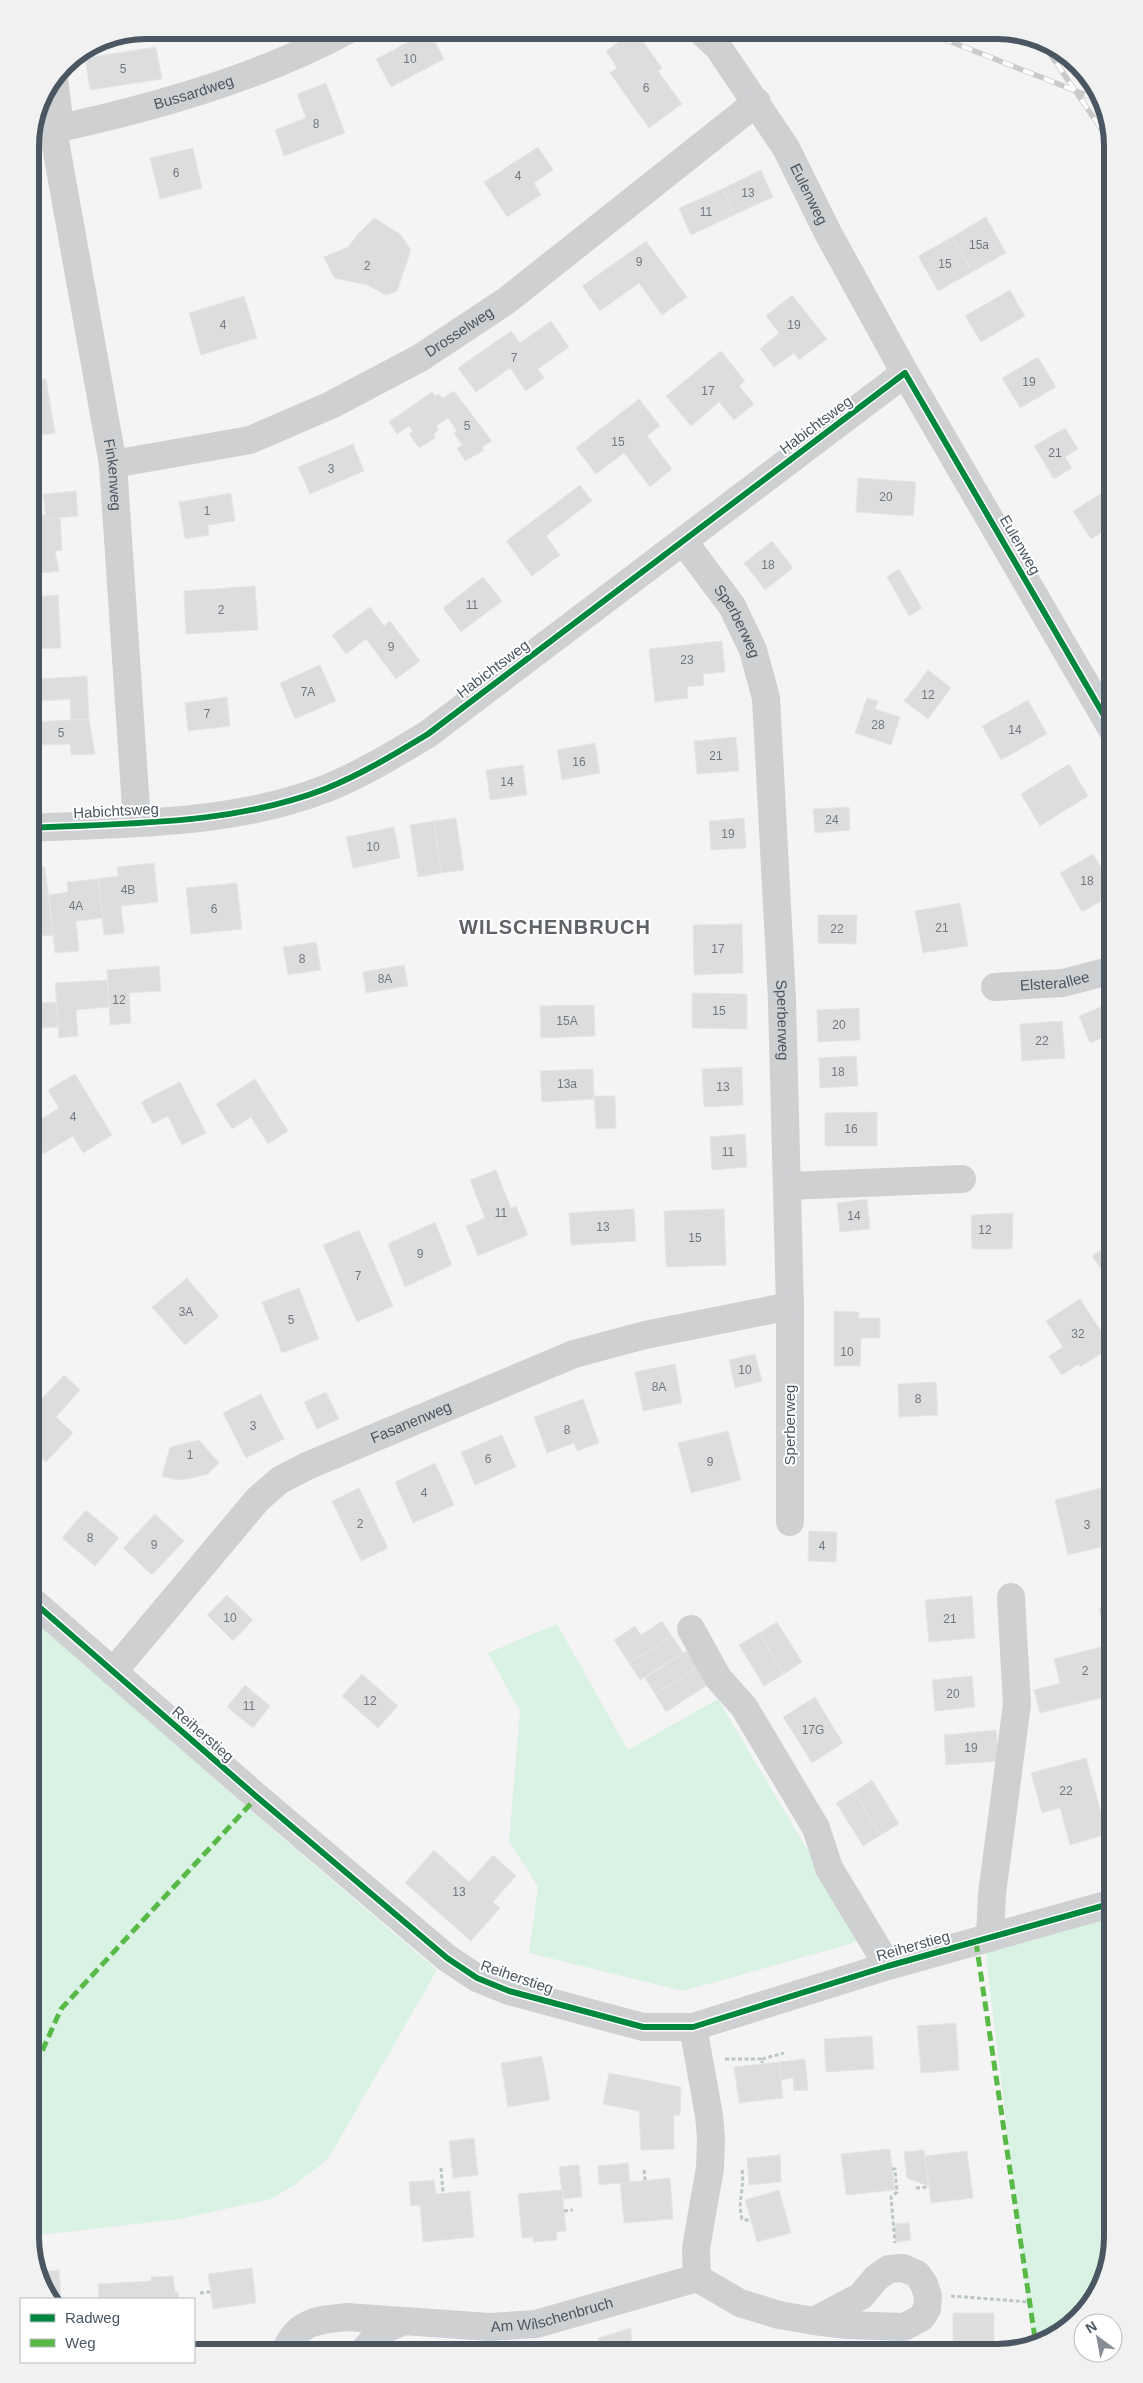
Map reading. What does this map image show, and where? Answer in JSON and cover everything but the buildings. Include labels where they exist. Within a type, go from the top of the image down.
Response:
[{"type":"street","name":"Bussardweg","points":[[48,131],[155,104],[248,74],[332,39]]},
{"type":"street","name":"Eulenweg","points":[[710,39],[718,47],[757,102],[786,148],[828,233],[905,373],[1104,716]]},
{"type":"street","name":"Finkenweg","points":[[52,94],[48,131],[113,464],[137,823]]},
{"type":"street","name":"Drosselweg","points":[[113,464],[250,440],[331,406],[420,358],[506,301],[757,102]]},
{"type":"street","name":"Habichtsweg","points":[[39,828],[212,817],[266,807],[324,789],[374,767],[428,734],[905,373]]},
{"type":"street","name":"Sperberweg","points":[[684,542],[732,606],[753,650],[766,698],[782,1000],[790,1306],[790,1522]]},
{"type":"street","name":"Elsterallee","points":[[995,987],[1062,983],[1104,972]]},
{"type":"street","points":[[787,1186],[962,1179]]},
{"type":"street","name":"Fasanenweg","points":[[113,1672],[258,1499],[280,1480],[307,1466],[574,1354],[645,1334],[790,1306]]},
{"type":"street","points":[[990,1938],[992,1894],[1018,1704],[1011,1598]]},
{"type":"street","name":"Reiherstieg","points":[[39,1607],[432,1945],[472,1975],[509,1991],[643,2027],[693,2027],[888,1966],[1104,1906]]},
{"type":"street","name":"Reiherstieg","points":[[691,1629],[718,1678],[744,1707],[816,1828],[829,1868],[888,1966]]},
{"type":"street","points":[[693,2027],[700,2061],[711,2139],[710,2168],[696,2248],[697,2278],[740,2303],[779,2314],[814,2321],[847,2325],[904,2327],[921,2318],[927,2309],[928,2296],[924,2284],[917,2274],[903,2268],[889,2269],[876,2278],[862,2296],[814,2321]]},
{"type":"street","name":"Am Wilschenbruch","points":[[288,2344],[289,2339],[303,2326],[324,2319],[346,2317],[490,2328],[536,2324],[697,2278]]},
{"type":"street","name":"Am Wilschenbruch","points":[[370,2344],[381,2331],[402,2322]]},
{"type":"path","points":[[700,2061],[762,2061],[784,2053]]},
{"type":"path","points":[[441,2168],[443,2193]]},
{"type":"path","points":[[892,2169],[895,2169],[897,2192],[891,2197],[894,2243],[903,2243]]},
{"type":"path","points":[[644,2170],[645,2180]]},
{"type":"path","points":[[742,2170],[744,2179],[738,2201],[742,2219],[751,2221]]},
{"type":"path","points":[[916,2188],[928,2187]]},
{"type":"path","points":[[564,2211],[573,2210]]},
{"type":"path","points":[[200,2293],[210,2292]]},
{"type":"path","points":[[928,2296],[1030,2302]]},
{"type":"green space","points":[[39,1621],[237,1799],[437,1970],[328,2159],[296,2184],[271,2199],[180,2219],[39,2235]]},
{"type":"green space","points":[[557,1624],[628,1750],[718,1699],[860,1939],[850,1944],[683,1991],[529,1953],[538,1887],[509,1841],[520,1711],[488,1653]]},
{"type":"green space","points":[[1104,1916],[1104,2238],[1101,2265],[1093,2285],[1078,2308],[1057,2326],[1032,2339],[984,1940]]},
{"type":"railway","points":[[944,39],[1093,97]]},
{"type":"railway","points":[[1049,52],[1103,131]]},
{"type":"railway","points":[[1080,78],[1091,93]]},
{"type":"marked path","points":[[39,2058],[61,2009],[257,1797]]},
{"type":"marked path","points":[[976,1942],[1035,2338]]},
{"type":"cycle path","points":[[39,828],[180,820],[254,810],[290,801],[325,789],[365,770],[428,734],[905,373],[1104,716]]},
{"type":"cycle path","points":[[39,1607],[257,1797],[447,1958],[477,1978],[509,1991],[643,2027],[693,2027],[888,1966],[1104,1906]]},
{"type":"district","name":"WILSCHENBRUCH","points":[[555,927]]}]
